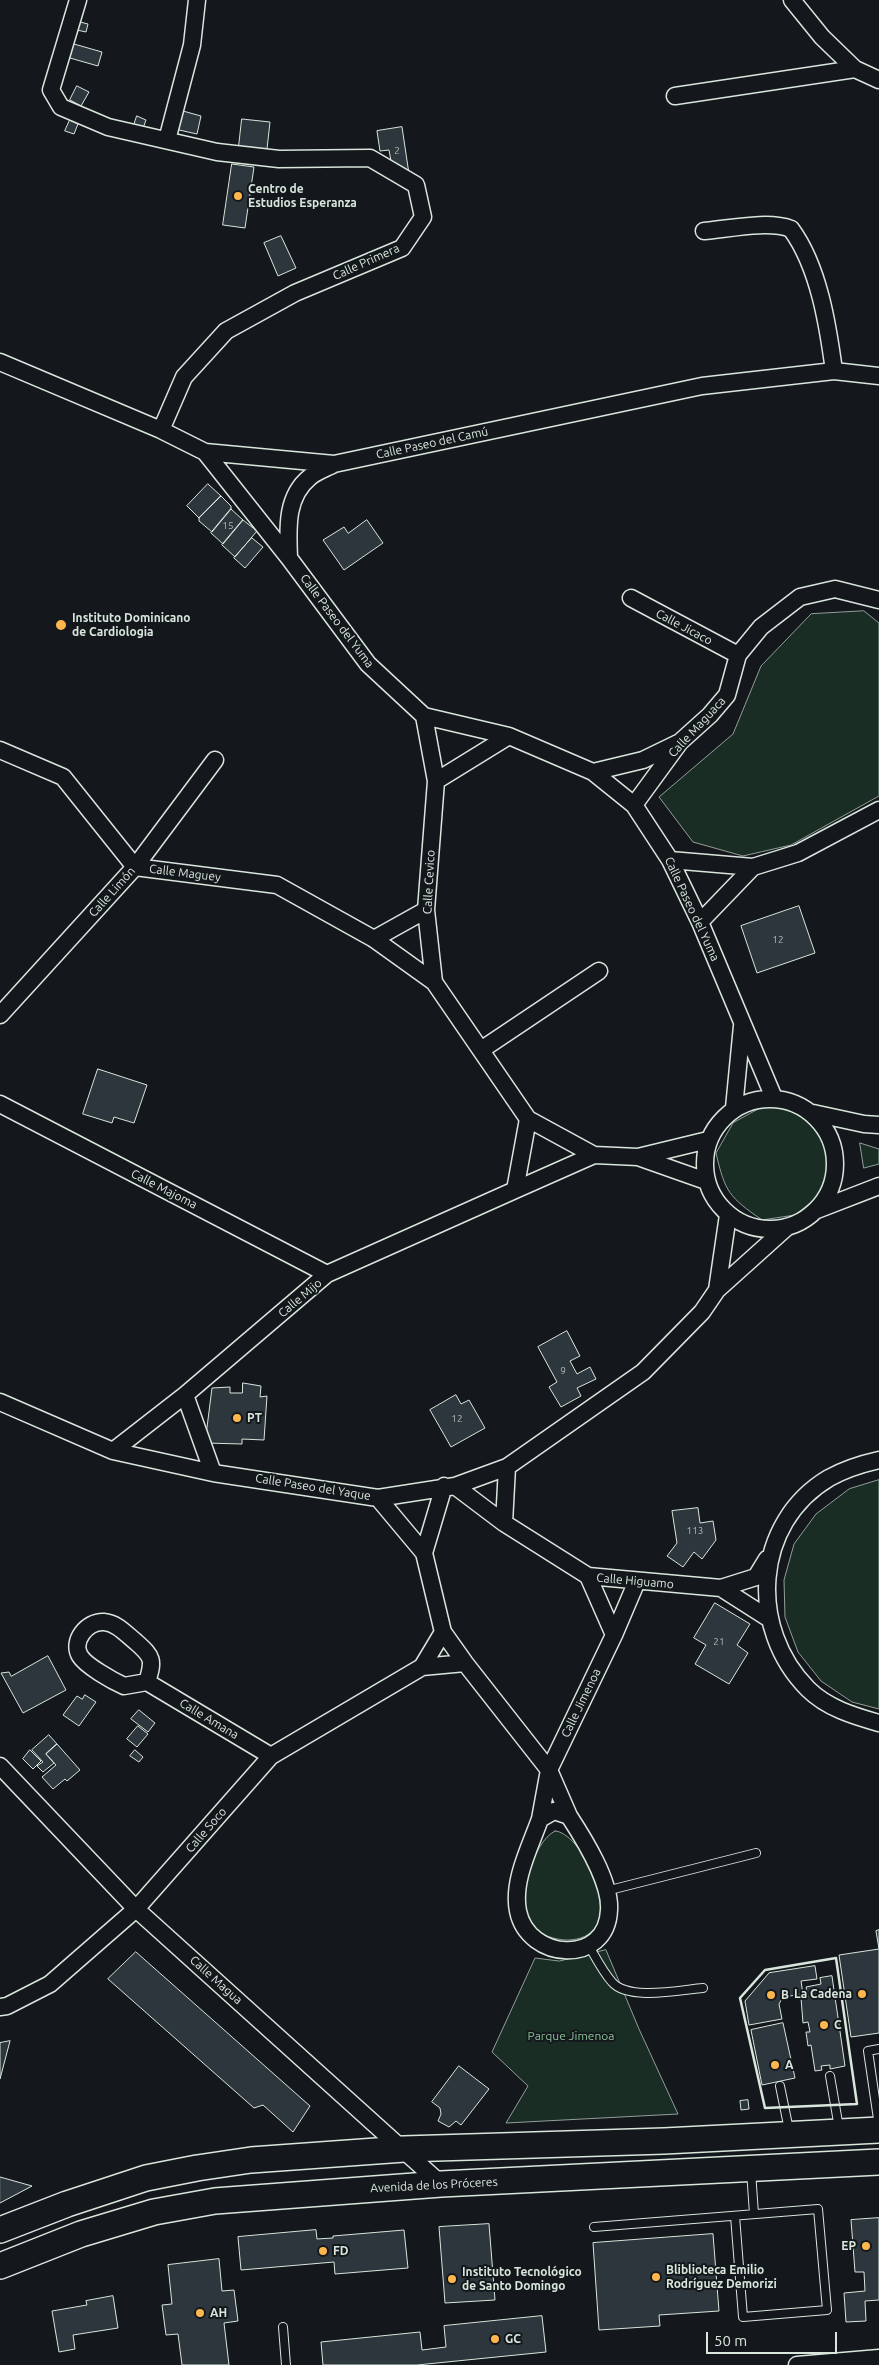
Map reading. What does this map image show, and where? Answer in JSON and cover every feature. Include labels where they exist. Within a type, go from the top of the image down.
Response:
[{"type":"main road","points":[[0,2230],[86,2197],[146,2178],[251,2160],[404,2149],[879,2129]]},
{"type":"main road","name":"Avenida de los Próceres","points":[[0,2266],[81,2234],[154,2212],[206,2202],[284,2194],[441,2184],[879,2162]]},
{"type":"street","name":"Calle Primera","points":[[78,0],[51,90],[61,107],[108,127],[217,152],[279,159],[370,158],[416,186],[423,217],[402,248],[295,293],[226,331],[184,377],[161,430]]},
{"type":"street","points":[[167,140],[192,46],[197,0]]},
{"type":"street","points":[[792,0],[822,37],[855,70],[879,80]]},
{"type":"street","points":[[675,96],[855,70]]},
{"type":"street","points":[[704,231],[771,226],[782,226],[791,229],[806,258],[822,300],[834,371]]},
{"type":"street","name":"Calle Paseo del Camú","points":[[0,362],[161,430],[205,452],[334,464],[702,386],[834,371],[879,376]]},
{"type":"street","name":"Calle Paseo del Yuma","points":[[205,452],[290,558],[368,664],[424,716],[509,736],[593,772],[634,805],[670,860],[700,922],[774,1098]]},
{"type":"street","points":[[290,558],[288,526],[290,510],[302,486],[310,476],[334,464]]},
{"type":"street","name":"Calle Maguaca","points":[[634,805],[680,742],[710,715],[727,696],[738,655],[761,627],[800,597],[835,589],[879,600]]},
{"type":"street","name":"Calle Jicaco","points":[[631,598],[738,655]]},
{"type":"street","name":"Calle Cevico","points":[[424,716],[436,781],[426,910],[434,982]]},
{"type":"street","points":[[436,781],[509,736]]},
{"type":"street","points":[[593,772],[643,760],[680,742]]},
{"type":"street","name":"Calle Maguey","points":[[0,750],[64,777],[135,867],[277,885],[374,939],[434,982],[528,1119],[594,1155],[638,1157],[708,1140]]},
{"type":"street","name":"Calle Limón","points":[[0,1015],[135,867],[215,760]]},
{"type":"street","points":[[670,860],[753,867],[798,853],[879,810]]},
{"type":"street","points":[[700,922],[753,867]]},
{"type":"street","points":[[374,939],[426,910]]},
{"type":"street","points":[[481,1050],[599,971]]},
{"type":"street","name":"Calle Paseo del Yuma","points":[[734,1108],[742,1024]]},
{"type":"street","points":[[879,1125],[864,1124],[813,1113],[795,1103],[774,1098],[753,1100],[734,1108],[718,1122],[708,1140],[703,1161],[706,1181],[714,1200],[728,1215],[746,1225],[766,1230],[786,1228],[802,1221],[817,1210],[879,1186]]},
{"type":"street","name":"Calle Majoma","points":[[0,1104],[327,1274]]},
{"type":"street","points":[[813,1113],[826,1130],[834,1151],[835,1173],[828,1195],[817,1210]]},
{"type":"street","points":[[515,1190],[528,1119]]},
{"type":"street","name":"Calle Maguey","points":[[515,1190],[594,1155]]},
{"type":"street","name":"Calle Maguey","points":[[638,1157],[706,1181]]},
{"type":"street","name":"Calle Mijo","points":[[113,1452],[185,1395],[327,1274],[515,1190]]},
{"type":"street","name":"Calle Paseo del Yaque","points":[[717,1290],[728,1215]]},
{"type":"street","name":"Calle Paseo del Yaque","points":[[0,1402],[113,1452],[213,1472],[378,1498],[450,1486],[507,1467],[643,1372],[702,1312],[717,1290],[786,1228]]},
{"type":"street","points":[[185,1395],[213,1472]]},
{"type":"street","points":[[879,1460],[857,1465],[828,1479],[804,1498],[785,1523],[772,1552],[766,1585],[768,1618],[782,1657],[808,1690],[843,1713],[879,1723]]},
{"type":"street","points":[[504,1523],[507,1467]]},
{"type":"street","points":[[424,1553],[450,1486]]},
{"type":"street","name":"Calle Higuamo","points":[[450,1486],[588,1576],[721,1588],[756,1577],[772,1552]]},
{"type":"street","points":[[378,1498],[424,1553],[443,1632],[549,1770],[569,1816],[590,1853],[606,1891],[610,1909],[607,1925],[601,1937],[589,1946]]},
{"type":"street","points":[[588,1576],[614,1636]]},
{"type":"street","name":"Calle Jimenoa","points":[[589,1946],[570,1950],[547,1946],[536,1941],[523,1924],[518,1911],[520,1879],[540,1819],[549,1770],[614,1636],[637,1581]]},
{"type":"street","name":"Calle Higuamo","points":[[721,1588],[768,1618]]},
{"type":"street","points":[[103,1622],[117,1626],[148,1652],[152,1659],[152,1667],[147,1682],[124,1686],[84,1662],[78,1654],[77,1646],[81,1634],[89,1626],[103,1622]]},
{"type":"street","name":"Calle Soco","points":[[422,1667],[443,1632]]},
{"type":"street","name":"Calle Soco","points":[[0,2007],[7,2006],[50,1984],[136,1909],[271,1756],[422,1667],[465,1663]]},
{"type":"street","name":"Calle Amana","points":[[147,1682],[271,1756]]},
{"type":"street","name":"Calle Magua","points":[[0,1766],[136,1909],[441,2184]]},
{"type":"street","points":[[540,1819],[554,1811],[569,1816]]},
{"type":"street","points":[[797,2365],[879,2358]]},
{"type":"lane","points":[[606,1891],[756,1853]]},
{"type":"lane","points":[[589,1946],[613,1984],[624,1991],[638,1993],[703,1988]]},
{"type":"lane","points":[[879,2049],[868,2051],[879,2129]]},
{"type":"lane","points":[[830,2076],[840,2132]]},
{"type":"lane","points":[[780,2086],[790,2134]]},
{"type":"lane","points":[[750,2169],[754,2214]]},
{"type":"lane","points":[[594,2227],[818,2209],[827,2310],[743,2317],[735,2216]]},
{"type":"lane","points":[[283,2327],[286,2365]]},
{"type":"green space","points":[[864,611],[879,623],[879,796],[791,845],[743,856],[693,842],[659,797],[733,734],[761,666],[811,614]]},
{"type":"green space","points":[[764,1106],[802,1109],[821,1132],[833,1158],[825,1191],[795,1215],[762,1220],[735,1199],[730,1192],[722,1177],[716,1153],[733,1123]]},
{"type":"green space","points":[[860,1143],[879,1149],[879,1164],[864,1168]]},
{"type":"green space","points":[[879,1480],[879,1709],[852,1702],[821,1681],[798,1652],[785,1617],[784,1580],[794,1544],[816,1514],[849,1489]]},
{"type":"green space","points":[[555,1831],[567,1836],[579,1848],[597,1886],[601,1905],[598,1923],[587,1935],[567,1940],[548,1936],[535,1930],[527,1917],[525,1905],[525,1890],[533,1861],[547,1837]]},
{"type":"green space","name":"Parque Jimenoa","points":[[606,1950],[639,2029],[678,2114],[506,2123],[528,2086],[492,2052],[535,1958],[559,1961]]},
{"type":"building","points":[[80,22],[88,24],[86,32],[77,30]]},
{"type":"building","points":[[74,44],[102,52],[98,66],[70,58]]},
{"type":"building","points":[[77,86],[89,92],[81,106],[70,100]]},
{"type":"building","points":[[183,111],[201,116],[197,134],[179,130]]},
{"type":"building","points":[[137,116],[146,120],[142,131],[133,128]]},
{"type":"building","points":[[242,119],[270,122],[267,149],[239,146]]},
{"type":"building","points":[[70,120],[78,124],[74,134],[65,131]]},
{"type":"building","points":[[402,127],[409,174],[392,167],[389,150],[380,151],[377,131]]},
{"type":"building","name":"Centro de Estudios Esperanza","points":[[232,164],[254,167],[245,228],[223,225]]},
{"type":"building","points":[[281,236],[296,268],[278,276],[264,243]]},
{"type":"building","points":[[208,484],[221,496],[199,518],[187,506]]},
{"type":"building","points":[[221,496],[231,506],[231,509],[212,532],[199,521],[199,518]]},
{"type":"building","points":[[231,509],[243,520],[223,544],[211,533]]},
{"type":"building","points":[[243,520],[257,531],[235,557],[222,545]]},
{"type":"building","points":[[367,520],[383,543],[344,570],[323,540],[344,527],[348,533]]},
{"type":"building","points":[[252,538],[263,547],[245,568],[234,558]]},
{"type":"building","points":[[799,906],[815,953],[757,973],[741,926]]},
{"type":"building","points":[[98,1069],[147,1085],[134,1123],[114,1117],[112,1123],[83,1114]]},
{"type":"building","points":[[567,1331],[580,1356],[570,1361],[577,1374],[590,1367],[596,1379],[577,1388],[581,1396],[561,1407],[549,1387],[557,1382],[538,1347]]},
{"type":"building","name":"PT","points":[[243,1383],[261,1386],[260,1397],[267,1396],[264,1440],[242,1439],[242,1444],[205,1443],[212,1388],[230,1387],[230,1393],[242,1393]]},
{"type":"building","points":[[456,1395],[461,1404],[469,1400],[485,1428],[451,1447],[430,1410]]},
{"type":"building","points":[[698,1508],[700,1523],[713,1521],[716,1540],[702,1559],[694,1552],[683,1567],[667,1556],[677,1543],[672,1511]]},
{"type":"building","points":[[715,1603],[750,1624],[737,1645],[748,1653],[729,1684],[695,1664],[706,1645],[694,1638]]},
{"type":"building","points":[[48,1656],[66,1690],[23,1713],[1,1673],[9,1672],[11,1676]]},
{"type":"building","points":[[85,1695],[96,1702],[79,1726],[63,1715],[77,1696],[82,1699]]},
{"type":"building","points":[[139,1710],[155,1723],[148,1732],[131,1719]]},
{"type":"building","points":[[138,1726],[148,1734],[137,1747],[127,1739]]},
{"type":"building","points":[[49,1735],[57,1744],[46,1754],[54,1763],[43,1772],[37,1766],[43,1762],[32,1750]]},
{"type":"building","points":[[57,1744],[80,1770],[67,1781],[65,1779],[53,1789],[42,1777],[56,1765],[46,1754]]},
{"type":"building","points":[[30,1750],[41,1761],[33,1769],[23,1759]]},
{"type":"building","points":[[135,1750],[143,1757],[139,1762],[130,1756]]},
{"type":"building","points":[[879,1930],[879,1949],[876,1931]]},
{"type":"building","name":"La Cadena","points":[[879,1949],[879,2033],[851,2037],[839,1955]]},
{"type":"building","points":[[136,1952],[310,2106],[293,2132],[263,2105],[254,2108],[108,1979]]},
{"type":"building","name":"B","points":[[815,1966],[817,1979],[801,1981],[803,1994],[783,1997],[779,2004],[782,2019],[749,2025],[745,2001],[769,1973]]},
{"type":"building","name":"C","points":[[832,1976],[845,2066],[830,2069],[830,2065],[821,2066],[822,2070],[815,2071],[811,2045],[808,2046],[806,2032],[810,2032],[808,2022],[803,2023],[801,1998],[808,1997],[806,1987],[821,1984],[820,1978]]},
{"type":"building","name":"A","points":[[783,2023],[795,2078],[762,2085],[751,2030]]},
{"type":"building","points":[[10,2041],[0,2079],[0,2043]]},
{"type":"building","points":[[459,2066],[489,2089],[461,2125],[456,2121],[449,2127],[438,2121],[441,2114],[440,2108],[432,2102]]},
{"type":"building","points":[[748,2100],[749,2109],[741,2110],[740,2101]]},
{"type":"building","points":[[0,2177],[32,2186],[0,2203]]},
{"type":"building","name":"EP","points":[[879,2218],[879,2300],[865,2301],[866,2321],[846,2322],[844,2293],[865,2291],[864,2272],[855,2272],[851,2220]]},
{"type":"building","points":[[489,2224],[495,2300],[445,2303],[439,2227]]},
{"type":"building","name":"FD","points":[[316,2230],[317,2239],[404,2230],[408,2268],[335,2274],[334,2262],[241,2270],[238,2237]]},
{"type":"building","name":"Bliblioteca Emilio Rodríguez Demorizi","points":[[713,2234],[719,2311],[659,2315],[660,2326],[599,2330],[593,2243]]},
{"type":"building","name":"AH","points":[[219,2259],[222,2291],[234,2290],[238,2321],[224,2323],[229,2365],[182,2365],[178,2334],[166,2335],[162,2305],[172,2304],[168,2265]]},
{"type":"building","points":[[113,2296],[118,2328],[73,2335],[75,2349],[59,2352],[52,2311],[87,2305],[86,2301]]},
{"type":"building","name":"GC","points":[[542,2316],[546,2352],[417,2365],[323,2365],[321,2342],[420,2332],[422,2350],[446,2347],[444,2326]]},
{"type":"wall","points":[[836,1958],[857,2104],[765,2108],[740,1998],[765,1970],[836,1958]]},
{"type":"place","name":"Centro de Estudios Esperanza","points":[[238,196]]},
{"type":"place","name":"Instituto Dominicano de Cardiologia","points":[[61,625]]},
{"type":"place","name":"PT","points":[[237,1418]]},
{"type":"place","name":"La Cadena","points":[[862,1994]]},
{"type":"place","name":"B","points":[[771,1995]]},
{"type":"place","name":"C","points":[[824,2025]]},
{"type":"place","name":"A","points":[[775,2065]]},
{"type":"place","name":"EP","points":[[866,2246]]},
{"type":"place","name":"FD","points":[[323,2251]]},
{"type":"place","name":"Bliblioteca Emilio Rodríguez Demorizi","points":[[656,2277]]},
{"type":"place","name":"Instituto Tecnológico de Santo Domingo","points":[[452,2279]]},
{"type":"place","name":"AH","points":[[200,2313]]},
{"type":"place","name":"GC","points":[[495,2339]]}]
